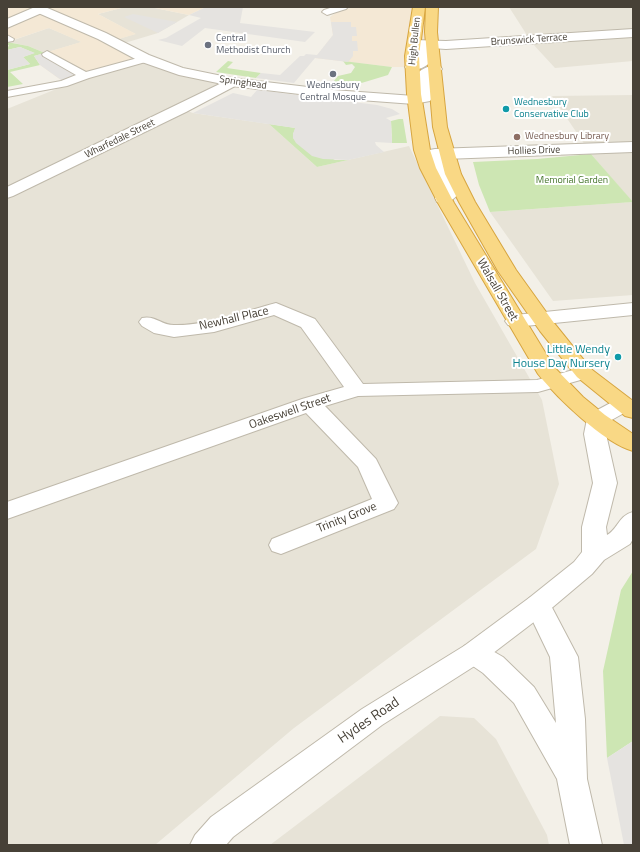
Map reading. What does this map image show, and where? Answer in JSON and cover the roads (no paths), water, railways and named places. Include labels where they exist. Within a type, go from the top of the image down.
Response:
[{"type":"highway","name":"High Bullen","points":[[419,7],[424,45],[435,68],[436,98]]},
{"type":"highway","name":"High Bullen","points":[[424,45],[432,7]]},
{"type":"highway","name":"High Bullen","points":[[412,67],[414,100]]},
{"type":"highway","name":"Walsall Street","points":[[436,98],[440,125],[435,154],[428,168],[443,198],[515,321],[555,382],[563,391],[598,419],[633,444]]},
{"type":"highway","name":"Walsall Street","points":[[414,100],[435,154],[453,174],[467,202],[507,271],[540,318],[584,373],[629,408]]},
{"type":"street","points":[[7,24],[42,8]]},
{"type":"street","name":"Springhead","points":[[42,8],[145,58],[179,71],[232,82],[333,94],[414,100]]},
{"type":"street","name":"Brunswick Terrace","points":[[424,45],[633,33]]},
{"type":"street","points":[[412,67],[424,61],[424,45]]},
{"type":"street","points":[[414,100],[425,98],[424,74],[435,68]]},
{"type":"street","name":"Wharfedale Street","points":[[7,193],[181,109],[232,82]]},
{"type":"street","name":"Hollies Drive","points":[[435,154],[633,147]]},
{"type":"street","name":"Newhall Place","points":[[149,322],[161,329],[174,331],[214,326],[276,309],[308,323],[357,390]]},
{"type":"street","points":[[515,321],[633,309]]},
{"type":"street","name":"Oakeswell Street","points":[[7,511],[310,404],[357,390],[514,388],[538,386],[584,373]]},
{"type":"street","name":"Trinity Grove","points":[[281,545],[386,503],[368,464],[310,404]]},
{"type":"street","points":[[595,554],[594,526],[604,483],[595,434],[598,419],[629,408]]},
{"type":"street","name":"Hydes Road","points":[[206,845],[222,827],[310,761],[372,717],[474,653],[538,605],[583,568],[595,554],[621,538],[633,520]]},
{"type":"street","points":[[538,605],[564,657],[570,719],[572,779],[586,845]]},
{"type":"street","points":[[474,653],[493,665],[524,695],[572,779]]},
{"type":"lane","points":[[327,12],[343,7]]},
{"type":"lane","points":[[47,54],[85,76]]},
{"type":"lane","points":[[7,94],[63,84],[145,58]]},
{"type":"place","name":"Central Methodist Church","points":[[208,45]]},
{"type":"place","name":"Wednesbury Central Mosque","points":[[333,74]]},
{"type":"place","name":"Wednesbury Conservative Club","points":[[506,109]]},
{"type":"place","name":"Wednesbury Library","points":[[517,137]]},
{"type":"place","name":"Little Wendy House Day Nursery","points":[[618,357]]},
{"type":"park label","name":"Memorial Garden","points":[[572,181]]}]
